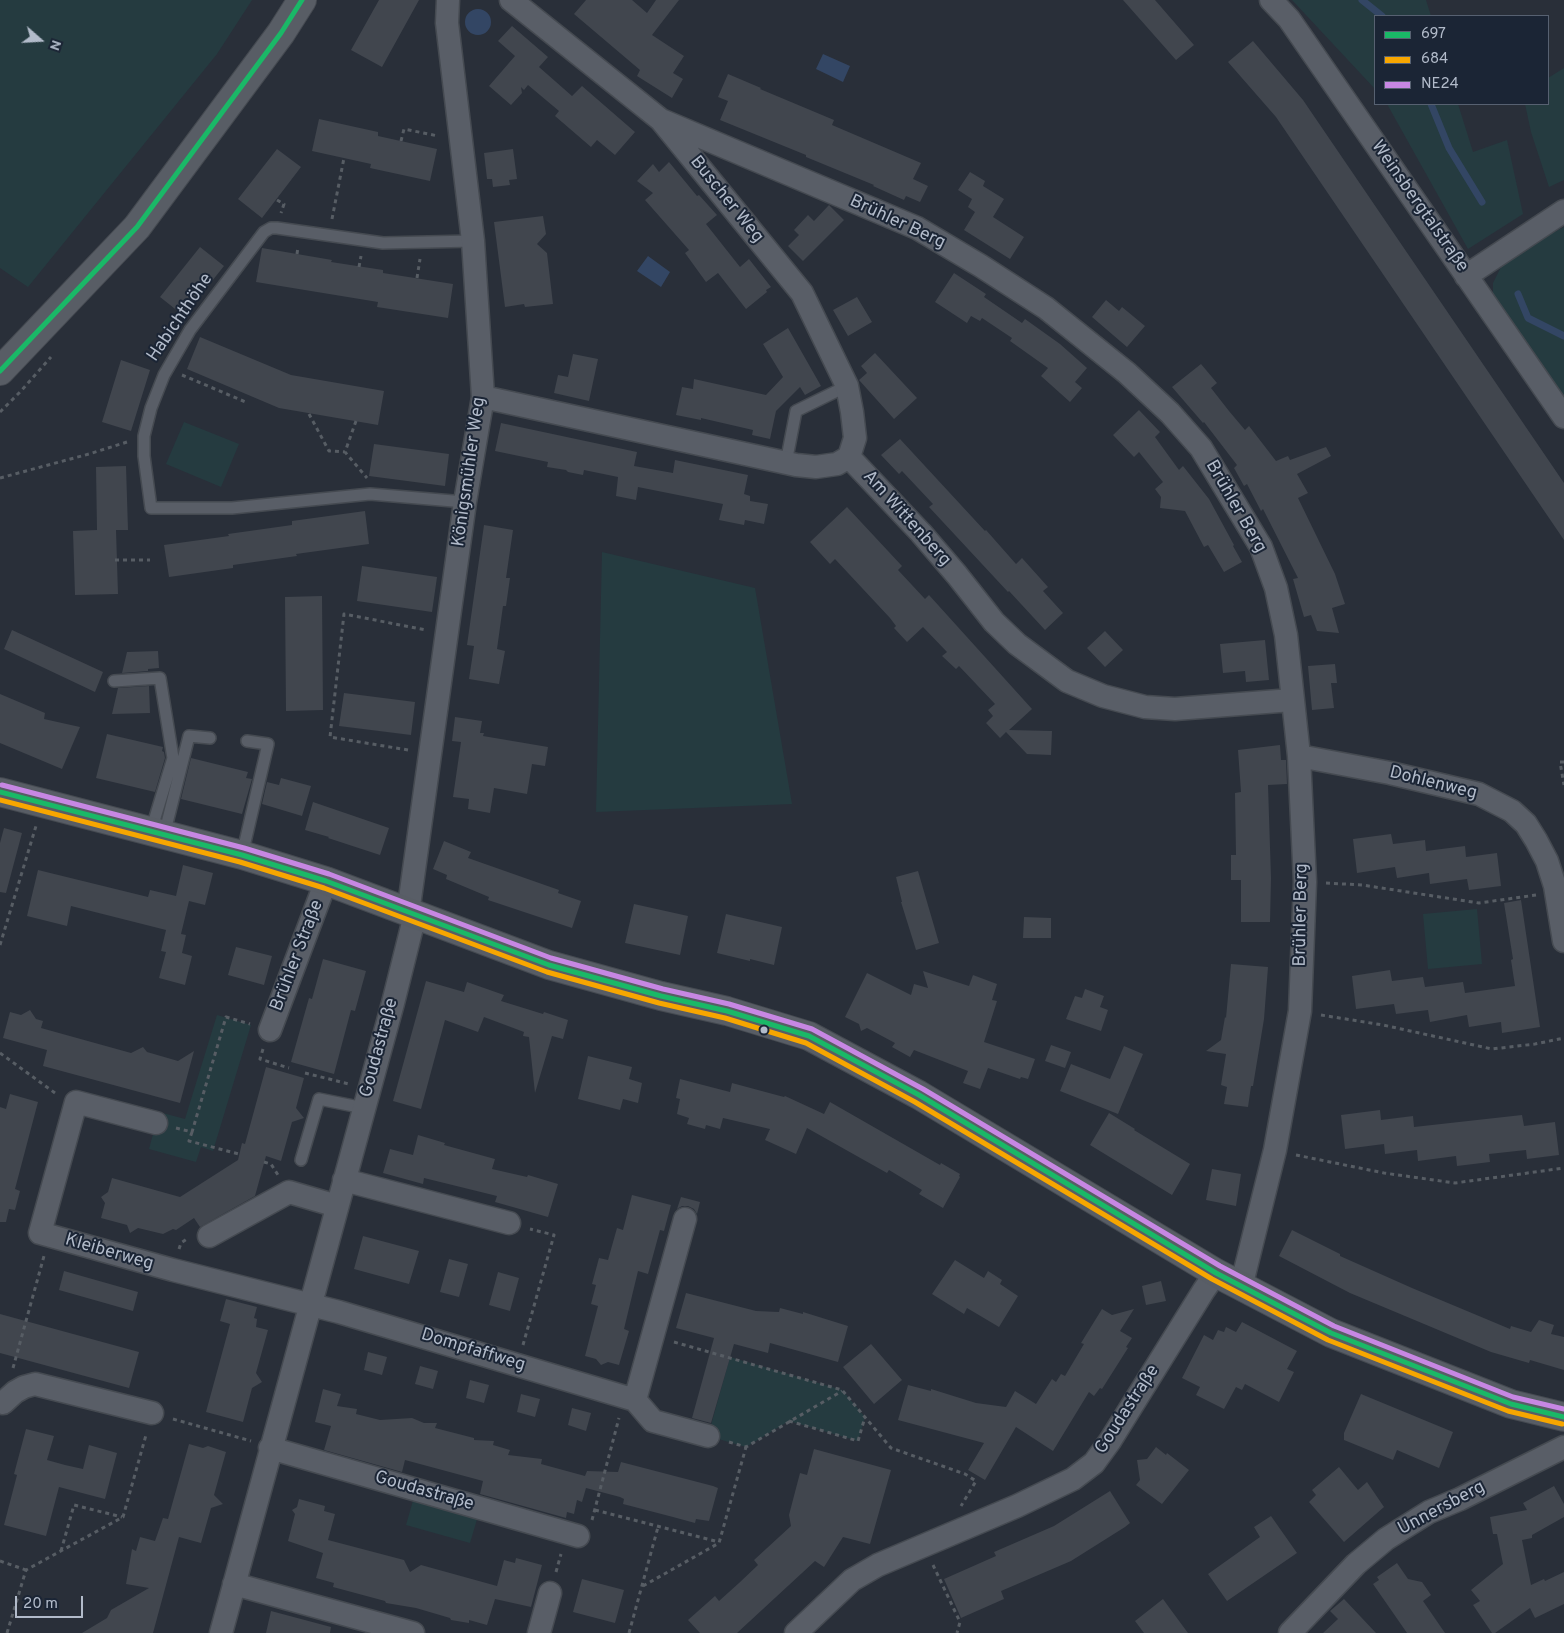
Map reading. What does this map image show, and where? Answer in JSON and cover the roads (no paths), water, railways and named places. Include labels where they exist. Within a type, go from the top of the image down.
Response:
[{"type":"main road","points":[[0,371],[137,227],[281,33],[302,0]]},
{"type":"main road","name":"Brühler Straße","points":[[0,792],[242,855],[326,881],[549,965],[661,996],[727,1011],[809,1036],[919,1095],[1216,1273],[1331,1333],[1511,1404],[1564,1416]]},
{"type":"street","name":"Königsmühler Weg","points":[[411,914],[430,754],[465,502],[483,397],[473,241],[447,23],[448,0]]},
{"type":"street","name":"Buscher Weg","points":[[511,0],[660,120],[802,293],[847,386],[855,438],[850,457]]},
{"type":"street","name":"Weinsbergtalstraße","points":[[1270,0],[1289,19],[1564,417]]},
{"type":"street","name":"Brühler Berg","points":[[660,120],[917,228],[1046,308],[1127,373],[1170,413],[1201,448],[1262,548],[1276,588],[1286,635],[1299,756],[1305,882],[1300,1011],[1276,1150],[1241,1287]]},
{"type":"street","points":[[1466,276],[1564,211]]},
{"type":"street","name":"Am Wittenberg","points":[[483,397],[786,463],[816,467],[836,464],[850,457],[921,533],[994,622],[1017,644],[1067,681],[1112,698],[1145,706],[1167,708],[1292,700]]},
{"type":"street","name":"Dohlenweg","points":[[1299,756],[1399,775],[1479,794],[1512,812],[1526,824],[1547,861],[1556,891],[1564,940]]},
{"type":"street","name":"Brühler Straße","points":[[270,1030],[326,881]]},
{"type":"street","name":"Goudastraße","points":[[221,1633],[367,1098],[411,914]]},
{"type":"street","name":"Kleiberweg","points":[[156,1123],[76,1102],[40,1233],[173,1270],[310,1304]]},
{"type":"street","points":[[344,1180],[509,1223]]},
{"type":"street","points":[[209,1236],[289,1192],[337,1206]]},
{"type":"street","points":[[685,1219],[653,1336],[630,1399],[653,1421],[708,1436]]},
{"type":"street","name":"Goudastraße","points":[[796,1633],[852,1580],[878,1565],[1018,1506],[1073,1479],[1094,1463],[1110,1441],[1216,1273]]},
{"type":"street","name":"Dompfaffweg","points":[[310,1304],[630,1399]]},
{"type":"street","points":[[2,1403],[15,1392],[35,1384],[152,1413]]},
{"type":"street","name":"Unnersberg","points":[[1290,1633],[1356,1564],[1386,1539],[1429,1512],[1460,1499],[1564,1447]]},
{"type":"street","name":"Goudastraße","points":[[270,1448],[578,1536]]},
{"type":"street","points":[[234,1584],[413,1633]]},
{"type":"street","points":[[539,1633],[550,1593]]},
{"type":"lane","name":"Habichthöhe","points":[[465,502],[370,494],[232,508],[151,508],[144,456],[144,436],[151,408],[167,369],[190,330],[264,232],[271,228],[277,228],[383,243],[473,241]]},
{"type":"lane","points":[[786,463],[796,411],[847,386]]},
{"type":"lane","points":[[114,681],[160,678],[173,758],[158,833]]},
{"type":"lane","points":[[158,833],[189,736],[210,738]]},
{"type":"lane","points":[[242,855],[268,744],[247,741]]},
{"type":"lane","points":[[301,1160],[319,1098],[367,1098]]},
{"type":"water","points":[[478,9],[487,13],[491,22],[487,31],[478,35],[469,31],[465,22],[469,13]]},
{"type":"water","points":[[823,54],[850,66],[843,82],[816,69]]},
{"type":"water","points":[[648,256],[670,272],[661,287],[637,271]]},
{"type":"waterway","points":[[1362,0],[1381,15]]},
{"type":"waterway","points":[[1431,105],[1449,148],[1482,202]]},
{"type":"waterway","points":[[1518,294],[1528,318],[1564,336]]}]
